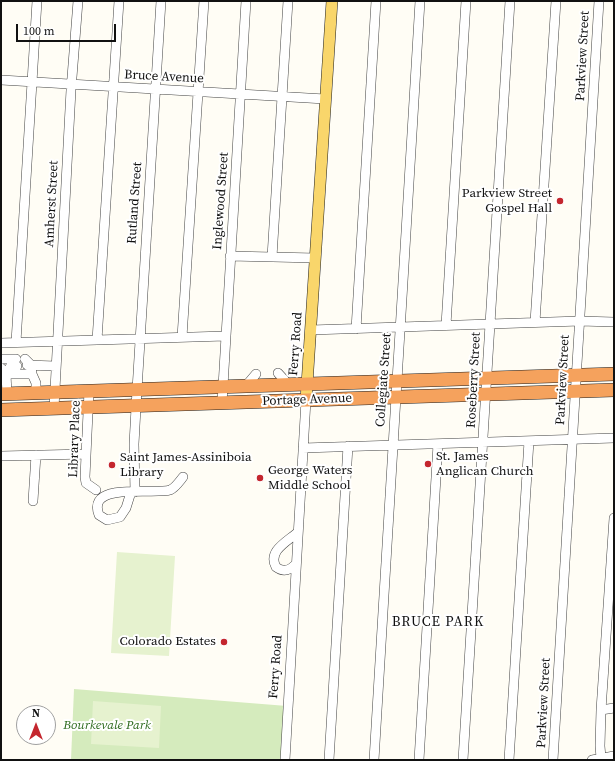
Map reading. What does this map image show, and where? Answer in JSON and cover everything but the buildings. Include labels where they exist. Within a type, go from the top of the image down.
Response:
[{"type":"highway","name":"Portage Avenue","points":[[4,394],[614,374]]},
{"type":"highway","name":"Portage Avenue","points":[[1,410],[614,390]]},
{"type":"main road","name":"Ferry Road","points":[[306,400],[332,1]]},
{"type":"street","points":[[16,342],[37,1]]},
{"type":"street","name":"Amherst Street","points":[[54,408],[55,366],[78,1]]},
{"type":"street","points":[[97,340],[112,86],[119,1]]},
{"type":"street","name":"Rutland Street","points":[[161,1],[136,390],[133,492],[167,491],[173,488],[183,477]]},
{"type":"street","points":[[182,337],[204,1]]},
{"type":"street","name":"Inglewood Street","points":[[222,403],[246,1]]},
{"type":"street","points":[[272,257],[288,1]]},
{"type":"street","points":[[356,328],[376,1]]},
{"type":"street","name":"Collegiate Street","points":[[374,760],[420,1]]},
{"type":"street","points":[[446,325],[466,1]]},
{"type":"street","name":"Roseberry Street","points":[[463,760],[510,1]]},
{"type":"street","points":[[535,322],[556,1]]},
{"type":"street","name":"Parkview Street","points":[[553,760],[599,1]]},
{"type":"street","name":"Bruce Avenue","points":[[1,80],[325,99]]},
{"type":"street","points":[[230,256],[315,258]]},
{"type":"street","points":[[311,330],[535,322],[614,322]]},
{"type":"street","points":[[1,343],[225,336]]},
{"type":"street","points":[[1,359],[24,365],[36,383],[36,393]]},
{"type":"street","points":[[4,371],[24,365]]},
{"type":"street","points":[[4,371],[10,367],[24,365],[55,366]]},
{"type":"street","points":[[4,371],[4,394]]},
{"type":"street","points":[[278,373],[289,385]]},
{"type":"street","points":[[245,387],[256,374]]},
{"type":"street","name":"Library Place","points":[[90,391],[85,477],[92,488]]},
{"type":"street","name":"Ferry Road","points":[[285,760],[306,400]]},
{"type":"street","points":[[303,448],[393,444],[438,444],[483,441],[614,438]]},
{"type":"street","points":[[509,760],[529,441]]},
{"type":"street","points":[[419,760],[438,444]]},
{"type":"street","points":[[329,760],[348,446]]},
{"type":"street","points":[[1,456],[86,454]]},
{"type":"street","points":[[33,501],[36,456]]},
{"type":"street","points":[[601,758],[601,710],[614,518]]},
{"type":"street","points":[[296,564],[289,570],[282,571],[276,567],[274,557],[276,550],[298,532]]},
{"type":"street","points":[[601,710],[614,708]]},
{"type":"street","points":[[592,760],[614,756]]},
{"type":"green space","points":[[117,552],[175,556],[169,656],[111,653]]},
{"type":"green space","name":"Bourkevale Park","points":[[74,689],[287,706],[285,760],[71,760]]},
{"type":"green space","points":[[93,701],[161,706],[159,748],[91,744]]},
{"type":"place","name":"Parkview Street Gospel Hall","points":[[560,201]]},
{"type":"place","name":"St. James Anglican Church","points":[[428,464]]},
{"type":"place","name":"Saint James-Assiniboia Library","points":[[112,465]]},
{"type":"place","name":"George Waters Middle School","points":[[260,478]]},
{"type":"place","name":"Colorado Estates","points":[[224,642]]},
{"type":"district","name":"BRUCE PARK","points":[[438,622]]}]
